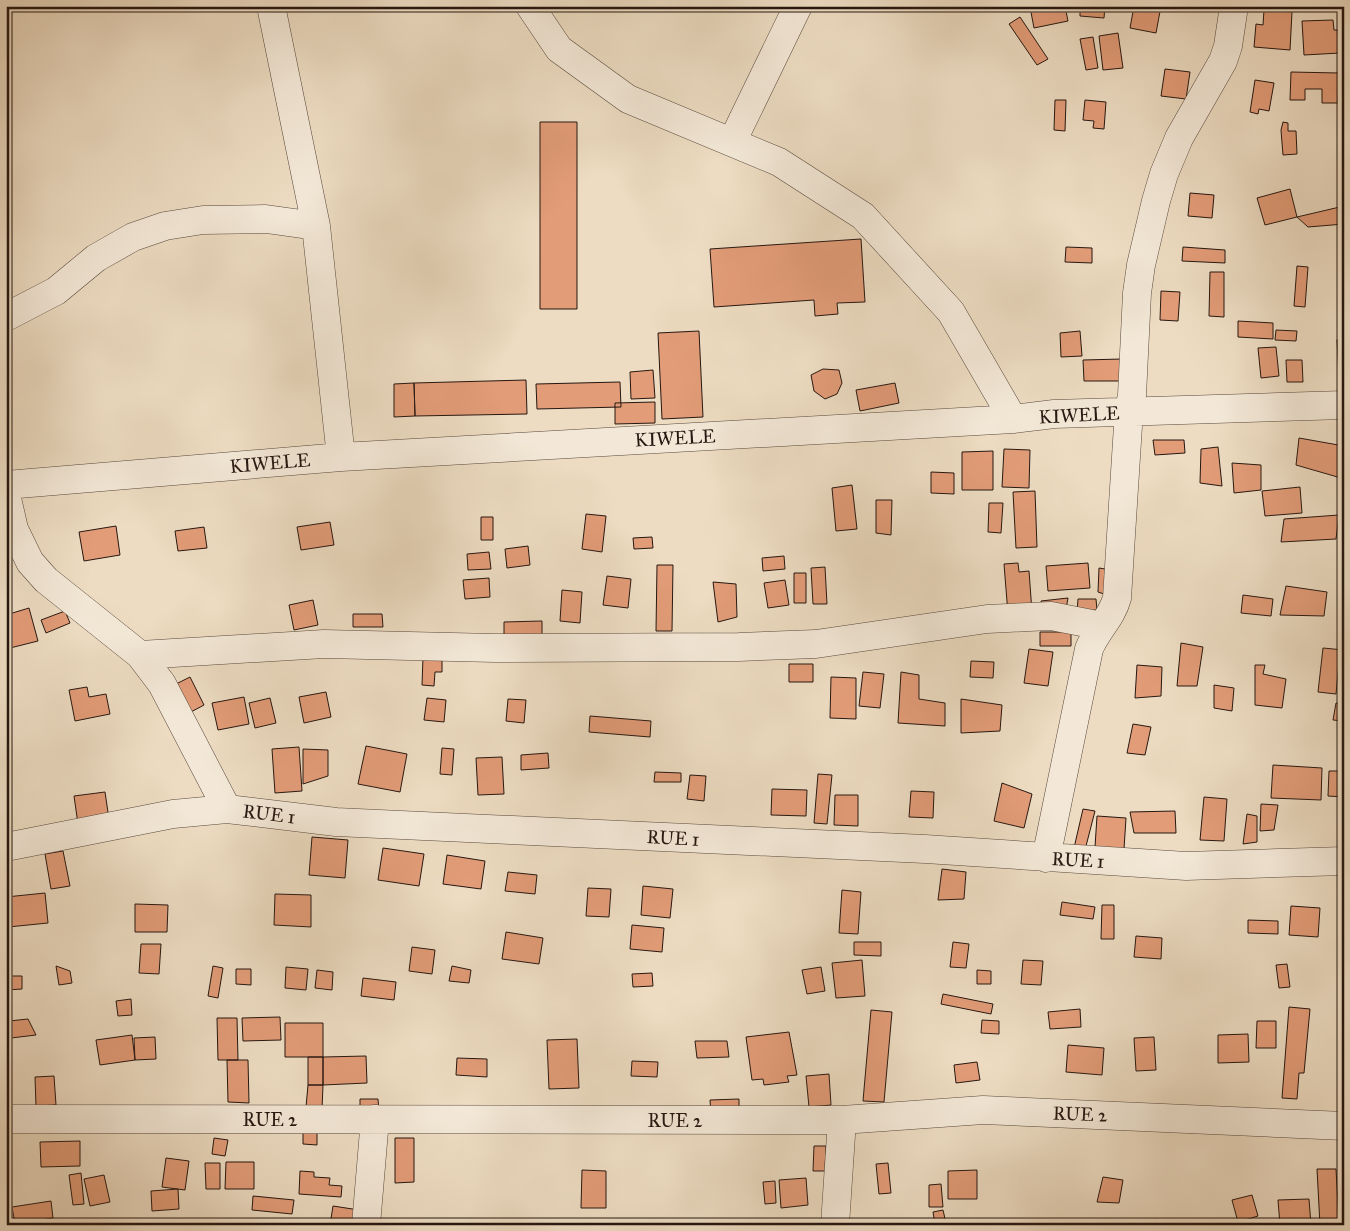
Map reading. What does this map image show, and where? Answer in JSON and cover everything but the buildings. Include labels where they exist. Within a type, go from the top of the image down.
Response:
[{"type":"street","points":[[271,6],[316,226],[340,457]]},
{"type":"street","points":[[530,6],[559,50],[628,99],[779,162],[863,216],[951,312],[1013,419]]},
{"type":"street","points":[[732,142],[798,6]]},
{"type":"street","points":[[1046,858],[1089,649],[1110,615],[1117,598],[1129,412],[1132,395],[1137,293],[1141,265],[1164,174],[1179,138],[1223,61],[1228,46],[1234,6]]},
{"type":"street","points":[[6,318],[56,291],[96,258],[133,237],[165,226],[203,220],[266,220],[316,226]]},
{"type":"street","name":"KIWELE","points":[[6,485],[340,457],[1013,419],[1054,414],[1344,405]]},
{"type":"street","points":[[6,494],[14,529],[30,562],[46,580],[140,655],[162,684],[227,809]]},
{"type":"street","points":[[140,655],[324,644],[505,648],[739,647],[816,644],[987,618],[1051,616],[1102,626]]},
{"type":"street","name":"RUE 1","points":[[6,847],[173,814],[227,809],[336,822],[925,849],[1186,866],[1344,861]]},
{"type":"street","name":"RUE 2","points":[[6,1119],[842,1120],[983,1110],[1344,1126]]},
{"type":"street","points":[[366,1225],[375,1119]]},
{"type":"street","points":[[835,1225],[842,1120]]}]
